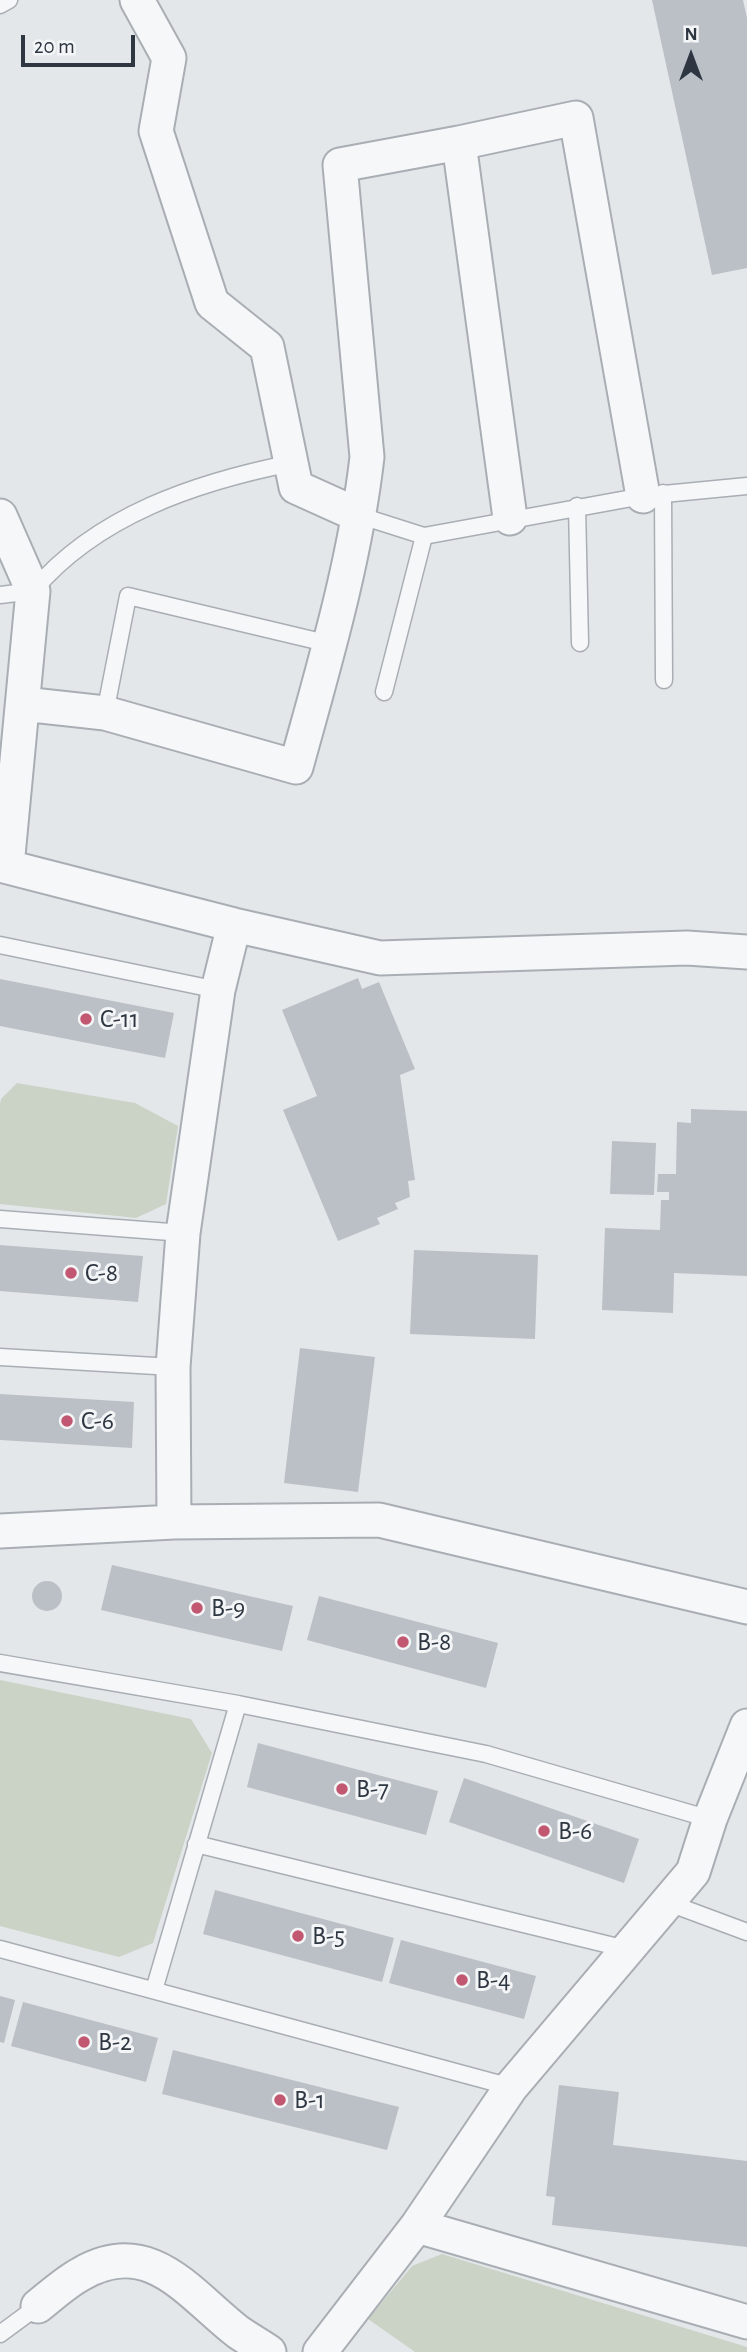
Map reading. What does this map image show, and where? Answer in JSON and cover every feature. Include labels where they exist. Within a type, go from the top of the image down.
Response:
[{"type":"street","points":[[138,0],[169,58],[156,131],[212,303],[267,347],[296,487],[358,515]]},
{"type":"street","points":[[23,704],[105,713],[296,766],[330,644],[358,515],[367,457],[340,165],[459,144],[576,118],[653,494]]},
{"type":"street","points":[[459,144],[510,518]]},
{"type":"street","points":[[0,516],[33,591],[4,866],[234,925],[380,958],[687,948],[747,952]]},
{"type":"street","points":[[174,1521],[173,1367],[183,1233],[218,990],[234,925]]},
{"type":"street","points":[[0,1531],[174,1521],[379,1520],[747,1607]]},
{"type":"street","points":[[320,2352],[417,2226],[511,2087],[625,1948],[670,1903],[693,1872],[710,1819],[747,1726]]},
{"type":"street","points":[[417,2226],[747,2322]]},
{"type":"street","points":[[38,2306],[83,2273],[124,2259],[145,2263],[166,2270],[239,2332],[270,2352]]},
{"type":"lane","points":[[0,5],[9,0]]},
{"type":"lane","points":[[0,595],[33,591],[55,566],[80,544],[116,522],[207,485],[249,471],[292,463]]},
{"type":"lane","points":[[358,515],[424,536],[510,518],[653,494],[747,486]]},
{"type":"lane","points":[[653,494],[664,680]]},
{"type":"lane","points":[[578,506],[579,643]]},
{"type":"lane","points":[[384,692],[424,536]]},
{"type":"lane","points":[[105,713],[128,596],[330,644]]},
{"type":"lane","points":[[0,945],[218,990]]},
{"type":"lane","points":[[0,1219],[183,1233]]},
{"type":"lane","points":[[0,1357],[173,1367]]},
{"type":"lane","points":[[0,1662],[238,1704],[486,1754],[710,1819]]},
{"type":"lane","points":[[154,1990],[238,1704]]},
{"type":"lane","points":[[196,1844],[625,1948]]},
{"type":"lane","points":[[670,1903],[747,1932]]},
{"type":"lane","points":[[0,1949],[511,2087]]},
{"type":"lane","points":[[0,2334],[38,2306]]},
{"type":"shaded area","points":[[17,1083],[135,1103],[178,1126],[166,1204],[136,1218],[0,1204],[0,1104],[1,1099]]},
{"type":"shaded area","points":[[0,1680],[191,1719],[212,1753],[153,1943],[119,1957],[0,1926]]},
{"type":"shaded area","points":[[442,2254],[747,2347],[747,2352],[415,2352],[368,2319],[412,2266]]},
{"type":"building","points":[[652,0],[743,0],[747,18],[747,268],[712,275]]},
{"type":"building","points":[[358,978],[362,989],[379,982],[415,1069],[400,1075],[415,1180],[408,1181],[410,1197],[395,1203],[398,1209],[377,1218],[380,1224],[338,1241],[283,1110],[317,1096],[282,1010]]},
{"type":"building","name":"C-11","points":[[0,979],[174,1013],[165,1058],[0,1026]]},
{"type":"building","points":[[691,1109],[747,1111],[747,1276],[674,1273],[673,1313],[602,1310],[605,1228],[660,1230],[661,1200],[669,1200],[669,1192],[657,1192],[658,1174],[676,1174],[677,1122],[691,1123]]},
{"type":"building","points":[[612,1141],[656,1143],[654,1195],[610,1194]]},
{"type":"building","name":"C-8","points":[[0,1245],[143,1256],[138,1302],[0,1291]]},
{"type":"building","points":[[414,1250],[538,1255],[535,1339],[410,1334]]},
{"type":"building","points":[[300,1348],[375,1357],[358,1492],[284,1483]]},
{"type":"building","name":"C-6","points":[[0,1394],[134,1402],[132,1448],[0,1440]]},
{"type":"building","name":"B-9","points":[[112,1565],[293,1606],[282,1651],[101,1610]]},
{"type":"building","points":[[47,1581],[58,1585],[62,1596],[58,1607],[47,1611],[36,1607],[32,1596],[36,1585]]},
{"type":"building","name":"B-8","points":[[319,1596],[498,1643],[486,1688],[307,1640]]},
{"type":"building","name":"B-7","points":[[258,1743],[438,1791],[426,1835],[247,1787]]},
{"type":"building","name":"B-6","points":[[464,1778],[639,1839],[624,1883],[449,1822]]},
{"type":"building","name":"B-5","points":[[215,1890],[394,1938],[382,1982],[203,1934]]},
{"type":"building","name":"B-4","points":[[401,1940],[536,1976],[524,2019],[389,1983]]},
{"type":"building","points":[[0,1996],[15,2000],[4,2043],[0,2042]]},
{"type":"building","name":"B-2","points":[[23,2002],[158,2038],[146,2082],[11,2046]]},
{"type":"building","name":"B-1","points":[[173,2050],[399,2107],[387,2150],[162,2094]]},
{"type":"building","points":[[559,2085],[619,2092],[613,2145],[747,2161],[747,2247],[552,2225],[555,2197],[546,2196]]},
{"type":"place","name":"C-11","points":[[86,1019]]},
{"type":"place","name":"C-8","points":[[71,1273]]},
{"type":"place","name":"C-6","points":[[67,1421]]},
{"type":"place","name":"B-9","points":[[197,1608]]},
{"type":"place","name":"B-8","points":[[403,1642]]},
{"type":"place","name":"B-7","points":[[342,1789]]},
{"type":"place","name":"B-6","points":[[544,1831]]},
{"type":"place","name":"B-5","points":[[298,1936]]},
{"type":"place","name":"B-4","points":[[462,1980]]},
{"type":"place","name":"B-2","points":[[84,2042]]},
{"type":"place","name":"B-1","points":[[280,2100]]}]
